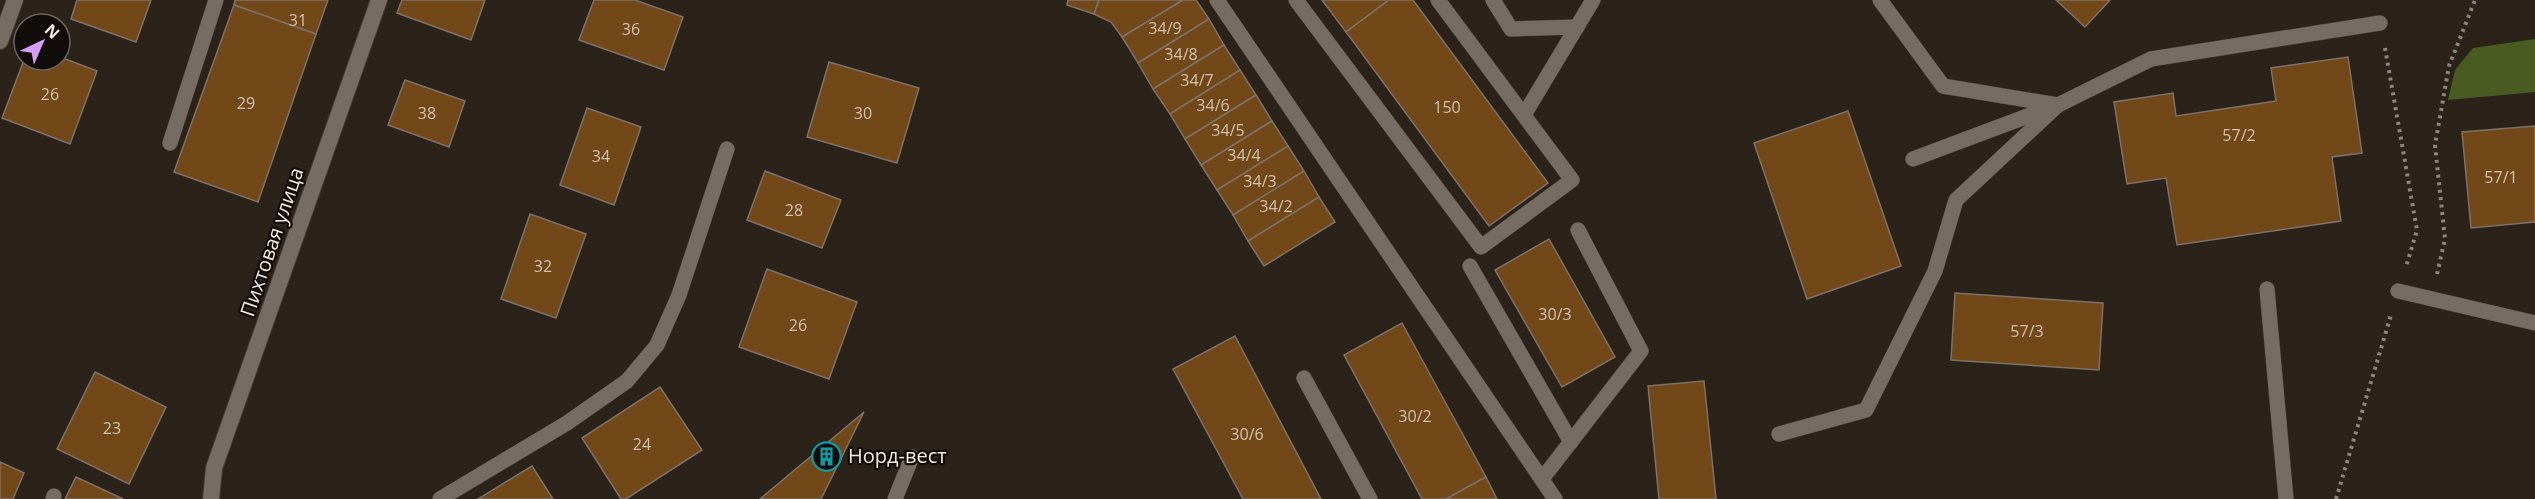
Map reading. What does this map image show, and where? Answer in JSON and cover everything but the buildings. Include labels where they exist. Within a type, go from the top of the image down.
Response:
[{"type":"street","points":[[0,41],[15,0]]},
{"type":"street","name":"Пихтовая улица","points":[[211,499],[214,468],[379,0]]},
{"type":"lane","points":[[170,142],[216,0]]},
{"type":"lane","points":[[1217,0],[1555,499]]},
{"type":"lane","points":[[1296,0],[1481,247],[1572,180],[1437,0]]},
{"type":"lane","points":[[1493,0],[1511,29],[1577,27]]},
{"type":"lane","points":[[1524,115],[1593,0]]},
{"type":"lane","points":[[1880,0],[1943,86],[2058,105]]},
{"type":"lane","points":[[1913,159],[2058,105],[2151,60],[2380,24]]},
{"type":"lane","points":[[1779,434],[1866,410],[1935,271],[1956,200],[2058,105]]},
{"type":"lane","points":[[440,499],[567,423],[619,387],[627,381],[657,345],[679,295],[727,149]]},
{"type":"lane","points":[[1542,479],[1641,351],[1578,230]]},
{"type":"lane","points":[[1470,266],[1571,442]]},
{"type":"lane","points":[[2267,289],[2286,499]]},
{"type":"lane","points":[[2398,291],[2535,323]]},
{"type":"lane","points":[[1304,378],[1370,499]]},
{"type":"lane","points":[[895,499],[912,457]]},
{"type":"path","points":[[2431,298],[2445,239],[2435,145],[2449,66],[2475,0]]},
{"type":"path","points":[[2336,499],[2417,230],[2380,24]]},
{"type":"green space","points":[[2535,39],[2535,92],[2448,100],[2455,70],[2473,48]]},
{"type":"place","name":"Норд-вест","points":[[827,456]]}]
